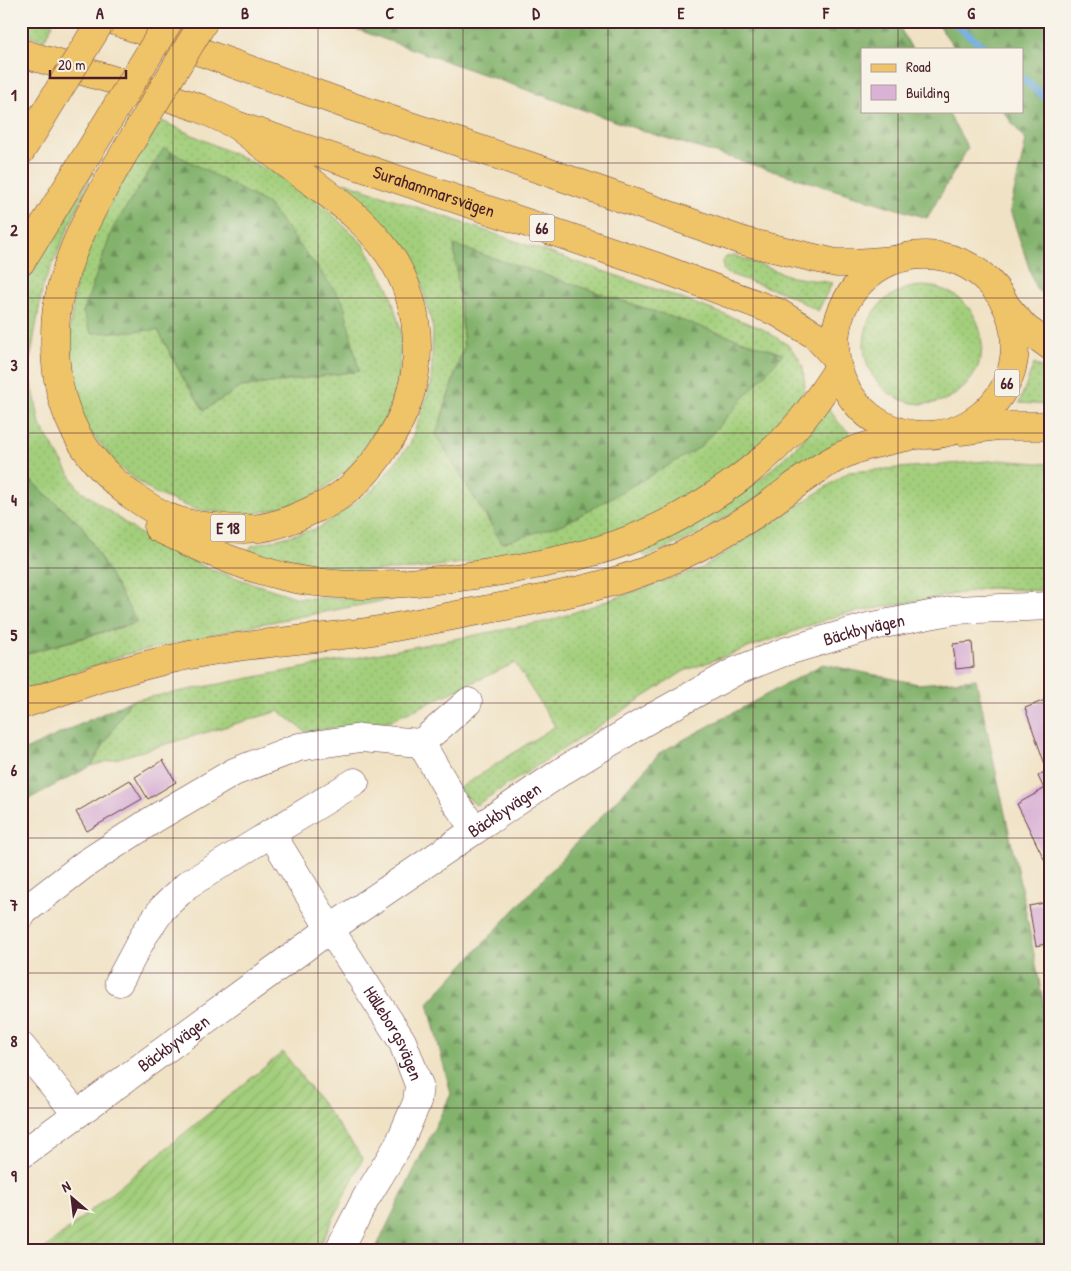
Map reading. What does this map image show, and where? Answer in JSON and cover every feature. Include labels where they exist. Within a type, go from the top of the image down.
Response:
[{"type":"main road","points":[[21,151],[101,21]]},
{"type":"main road","name":"66","points":[[115,21],[353,107],[539,169],[743,241],[836,263],[894,260],[913,255],[934,255],[963,263],[981,274],[988,281],[1006,306],[1013,325],[1016,346],[1013,366],[1006,385],[996,400],[982,415],[948,433],[916,435],[897,431],[870,418],[849,395],[836,363],[834,336],[836,325],[846,300],[868,274],[894,260]]},
{"type":"main road","points":[[21,262],[169,21]]},
{"type":"main road","name":"E 18","points":[[204,21],[105,185],[77,241],[58,298],[55,326],[59,386],[70,422],[103,486],[156,527],[213,554],[266,572],[300,580],[333,584],[391,585],[528,567],[597,551],[637,537],[670,521],[716,495],[755,466],[783,441],[801,421],[836,363]]},
{"type":"main road","name":"Surahammarsvägen","points":[[21,53],[137,87],[200,108],[236,125],[658,267],[777,312],[815,335],[836,363]]},
{"type":"main road","name":"E 18","points":[[80,441],[98,465],[119,485],[142,503],[167,517],[191,525],[247,530],[278,524],[330,502],[344,493],[374,461],[394,431],[414,382],[417,337],[410,301],[397,268],[374,235],[351,210],[236,125]]},
{"type":"main road","points":[[1006,306],[1025,328],[1050,346]]},
{"type":"main road","points":[[948,433],[999,426],[1050,426]]},
{"type":"main road","points":[[21,705],[80,685],[175,658],[252,644],[360,632],[413,623],[552,597],[617,580],[660,566],[716,538],[752,516],[836,458],[865,446],[916,435]]},
{"type":"street","name":"Bäckbyvägen","points":[[21,1156],[330,929],[475,830],[564,770],[644,722],[736,671],[784,652],[868,627],[955,610],[1050,606]]},
{"type":"street","points":[[21,916],[23,912],[85,864],[154,819],[234,772],[299,747],[361,738],[420,743],[468,702]]},
{"type":"street","points":[[420,743],[454,800],[475,830]]},
{"type":"street","points":[[119,982],[144,936],[162,909],[187,885],[355,782]]},
{"type":"street","name":"Hälleborgsvägen","points":[[271,834],[402,1041],[419,1085],[417,1102],[399,1144],[366,1198],[339,1250]]},
{"type":"street","points":[[21,1046],[77,1114]]},
{"type":"green space","points":[[21,21],[46,21],[53,24],[44,40],[21,33]]},
{"type":"green space","points":[[333,21],[896,21],[911,48],[861,48],[861,112],[948,112],[968,148],[927,218],[640,130]]},
{"type":"green space","points":[[935,21],[1050,21],[1050,299],[1036,289],[1010,210],[1026,141],[1004,112],[1024,112],[1024,48],[955,48]]},
{"type":"green space","points":[[162,121],[275,173],[323,206],[364,245],[389,289],[401,331],[399,380],[387,419],[348,470],[306,502],[248,515],[197,510],[154,493],[120,468],[85,426],[73,393],[69,335],[77,275],[94,232],[128,171]],"holes":[[[158,330],[359,371],[241,387],[204,410],[183,378]]]},
{"type":"green space","points":[[164,148],[268,204],[343,301],[359,371],[241,387],[204,410],[183,378],[158,330],[91,333],[83,312],[113,228]]},
{"type":"green space","points":[[95,168],[43,286],[29,366],[40,425],[78,488],[137,532],[209,569],[298,598],[398,598],[255,625],[124,655],[21,692],[21,655],[137,623],[82,526],[28,478],[21,440],[21,290]]},
{"type":"green space","points":[[344,182],[661,291],[761,328],[788,345],[797,355],[803,367],[805,388],[796,409],[780,431],[713,484],[641,522],[602,535],[509,557],[415,569],[339,572],[285,564],[253,555],[249,551],[251,546],[319,528],[374,489],[410,444],[431,385],[433,329],[421,282],[395,236]],"holes":[[[455,246],[502,543],[436,435],[464,346]]]},
{"type":"green space","points":[[454,245],[783,354],[699,448],[566,523],[502,543],[436,435],[464,346]]},
{"type":"green space","points":[[734,255],[792,277],[832,283],[818,311],[787,294],[726,273],[723,267],[724,261],[726,257]]},
{"type":"green space","points":[[923,286],[935,287],[946,291],[965,303],[977,322],[981,333],[981,357],[977,368],[965,387],[946,399],[935,403],[923,404],[911,403],[900,399],[881,387],[869,368],[865,357],[864,345],[865,333],[869,322],[881,303],[900,291],[911,287]]},
{"type":"green space","points":[[1034,364],[1050,371],[1050,405],[1019,403]]},
{"type":"green space","points":[[827,406],[839,423],[855,438],[694,536],[646,557],[641,553],[641,549],[713,513],[763,477],[803,440]]},
{"type":"green space","points":[[21,440],[28,478],[82,526],[137,622],[21,655]]},
{"type":"green space","points":[[1000,460],[1050,464],[1050,591],[989,588],[839,615],[684,671],[476,805],[458,789],[555,726],[515,663],[392,720],[306,732],[279,711],[91,766],[130,701],[549,621],[702,568],[849,472]]},
{"type":"green space","points":[[823,664],[918,684],[976,679],[1023,897],[1050,1037],[1050,1250],[375,1250],[451,1094],[428,1003],[661,752]]},
{"type":"green space","points":[[130,701],[91,766],[21,803],[21,752]]},
{"type":"green space","points":[[283,1052],[363,1158],[318,1250],[43,1250]]},
{"type":"building","points":[[972,642],[974,667],[956,669],[953,644]]},
{"type":"building","points":[[1050,698],[1050,871],[1017,804],[1044,789],[1038,776],[1047,770],[1025,708]]},
{"type":"building","points":[[163,760],[176,782],[148,799],[135,777]]},
{"type":"building","points":[[130,780],[142,799],[87,831],[76,812]]},
{"type":"building","points":[[1050,902],[1050,943],[1036,946],[1029,906]]},
{"type":"waterway","points":[[952,21],[985,48]]},
{"type":"waterway","points":[[1024,80],[1050,101]]}]
